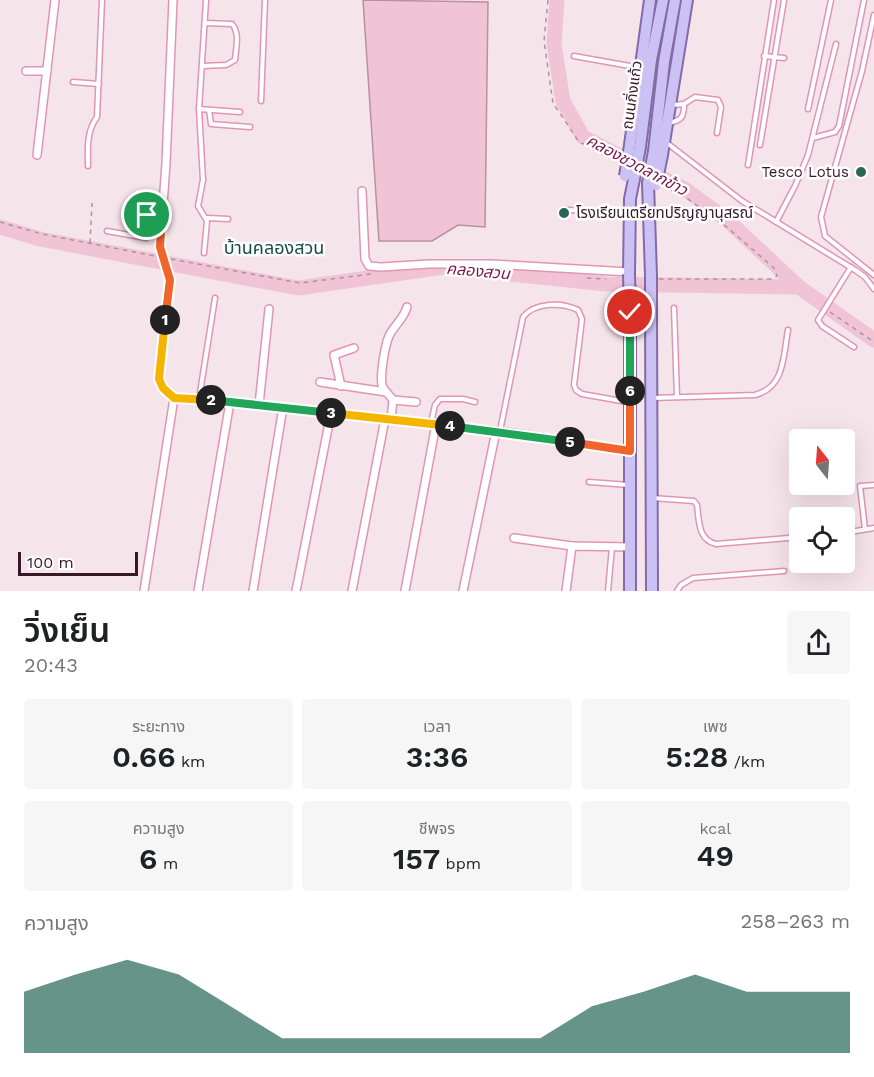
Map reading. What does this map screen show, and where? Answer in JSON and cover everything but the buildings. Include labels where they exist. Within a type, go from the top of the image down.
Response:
[{"type":"main road","points":[[635,146],[641,69],[650,0]]},
{"type":"main road","name":"ถนนกิ่งแก้ว","points":[[630,591],[630,177],[663,0]]},
{"type":"main road","name":"ถนนกิ่งแก้ว","points":[[652,591],[651,278],[654,188],[664,62],[675,0]]},
{"type":"main road","points":[[658,153],[665,142],[687,0]]},
{"type":"street","points":[[38,155],[55,0]]},
{"type":"street","points":[[173,0],[160,247],[170,280],[159,375],[163,388],[174,398],[283,407],[498,431],[630,451]]},
{"type":"street","points":[[26,70],[47,71]]},
{"type":"street","points":[[363,191],[365,259],[369,266],[491,264],[629,273]]},
{"type":"street","points":[[407,307],[403,319],[388,337],[382,383],[393,400],[416,402]]},
{"type":"street","points":[[259,405],[269,309]]},
{"type":"street","points":[[341,386],[334,355],[354,348]]},
{"type":"street","points":[[320,382],[386,392]]},
{"type":"street","points":[[144,591],[174,398]]},
{"type":"street","points":[[352,591],[393,400]]},
{"type":"street","points":[[198,591],[230,402]]},
{"type":"street","points":[[253,591],[283,407]]},
{"type":"street","points":[[296,591],[332,413]]},
{"type":"street","points":[[405,591],[433,424]]},
{"type":"street","points":[[463,591],[498,431]]},
{"type":"street","points":[[514,538],[572,546],[630,547]]},
{"type":"street","points":[[566,591],[572,546]]},
{"type":"lane","points":[[88,166],[88,136],[91,125],[97,117],[102,0]]},
{"type":"lane","points":[[204,253],[207,218],[198,206],[203,180],[199,109],[206,0]]},
{"type":"lane","points":[[261,101],[265,0]]},
{"type":"lane","points":[[747,165],[774,0]]},
{"type":"lane","points":[[760,145],[783,0]]},
{"type":"lane","points":[[808,109],[831,0]]},
{"type":"lane","points":[[813,138],[835,132],[839,126],[864,0]]},
{"type":"lane","points":[[874,15],[862,71],[821,218],[825,236],[874,275]]},
{"type":"lane","points":[[202,66],[226,65],[235,60],[237,32],[232,24],[205,23]]},
{"type":"lane","points":[[776,222],[808,155],[836,44]]},
{"type":"lane","points":[[574,56],[641,69]]},
{"type":"lane","points":[[764,56],[784,58]]},
{"type":"lane","points":[[73,82],[99,84]]},
{"type":"lane","points":[[671,105],[684,104],[695,97],[718,100],[721,107],[717,133]]},
{"type":"lane","points":[[668,123],[682,119],[684,104]]},
{"type":"lane","points":[[199,109],[240,112]]},
{"type":"lane","points":[[209,110],[211,124],[250,127]]},
{"type":"lane","points":[[665,142],[742,201],[851,267],[865,277],[874,289]]},
{"type":"lane","points":[[567,210],[629,212]]},
{"type":"lane","points":[[107,231],[146,238],[147,215],[162,217]]},
{"type":"lane","points":[[207,218],[228,219]]},
{"type":"lane","points":[[851,267],[818,320],[818,324],[854,347]]},
{"type":"lane","points":[[199,399],[214,298]]},
{"type":"lane","points":[[498,431],[523,317],[533,308],[541,306],[572,307],[578,310],[582,319],[574,385],[576,390],[582,394],[630,403]]},
{"type":"lane","points":[[674,308],[677,397]]},
{"type":"lane","points":[[651,398],[755,395],[767,392],[779,379],[788,330]]},
{"type":"lane","points":[[433,424],[435,405],[440,399],[463,399],[475,402]]},
{"type":"lane","points":[[589,482],[630,485]]},
{"type":"lane","points":[[865,529],[860,486],[874,484]]},
{"type":"lane","points":[[652,498],[694,501],[697,505],[703,537],[708,542],[716,544],[789,538]]},
{"type":"lane","points":[[855,531],[874,528]]},
{"type":"lane","points":[[608,591],[612,547]]},
{"type":"lane","points":[[677,591],[681,585],[693,578],[784,571]]},
{"type":"path","points":[[548,0],[544,41],[553,103],[579,142],[621,160]]},
{"type":"path","points":[[651,278],[772,279],[777,276],[774,268],[722,223],[681,194],[654,188]]},
{"type":"path","points":[[90,243],[92,203]]},
{"type":"path","points":[[0,222],[42,234],[300,283],[371,274]]},
{"type":"path","points":[[578,277],[609,279]]},
{"type":"path","points":[[825,308],[874,342]]},
{"type":"shaded area","points":[[363,0],[488,2],[485,227],[458,225],[432,241],[379,241]]},
{"type":"waterway","name":"คลองชวดลากข้าว","points":[[557,0],[554,44],[563,101],[583,137],[686,190],[726,219],[799,287],[874,340]]},
{"type":"waterway","name":"คลองสวน","points":[[0,227],[40,239],[298,288],[444,267],[606,284],[799,287]]},
{"type":"place","name":"Tesco Lotus","points":[[861,172]]},
{"type":"place","name":"โรงเรียนเตรียทปริญญานุสรณ์","points":[[564,213]]},
{"type":"district","name":"บ้านคลองสวน","points":[[274,247]]},
{"type":"route","points":[[147,215],[162,217],[160,247],[170,280],[159,375],[160,384],[174,398],[500,431],[630,451],[630,312]]}]
